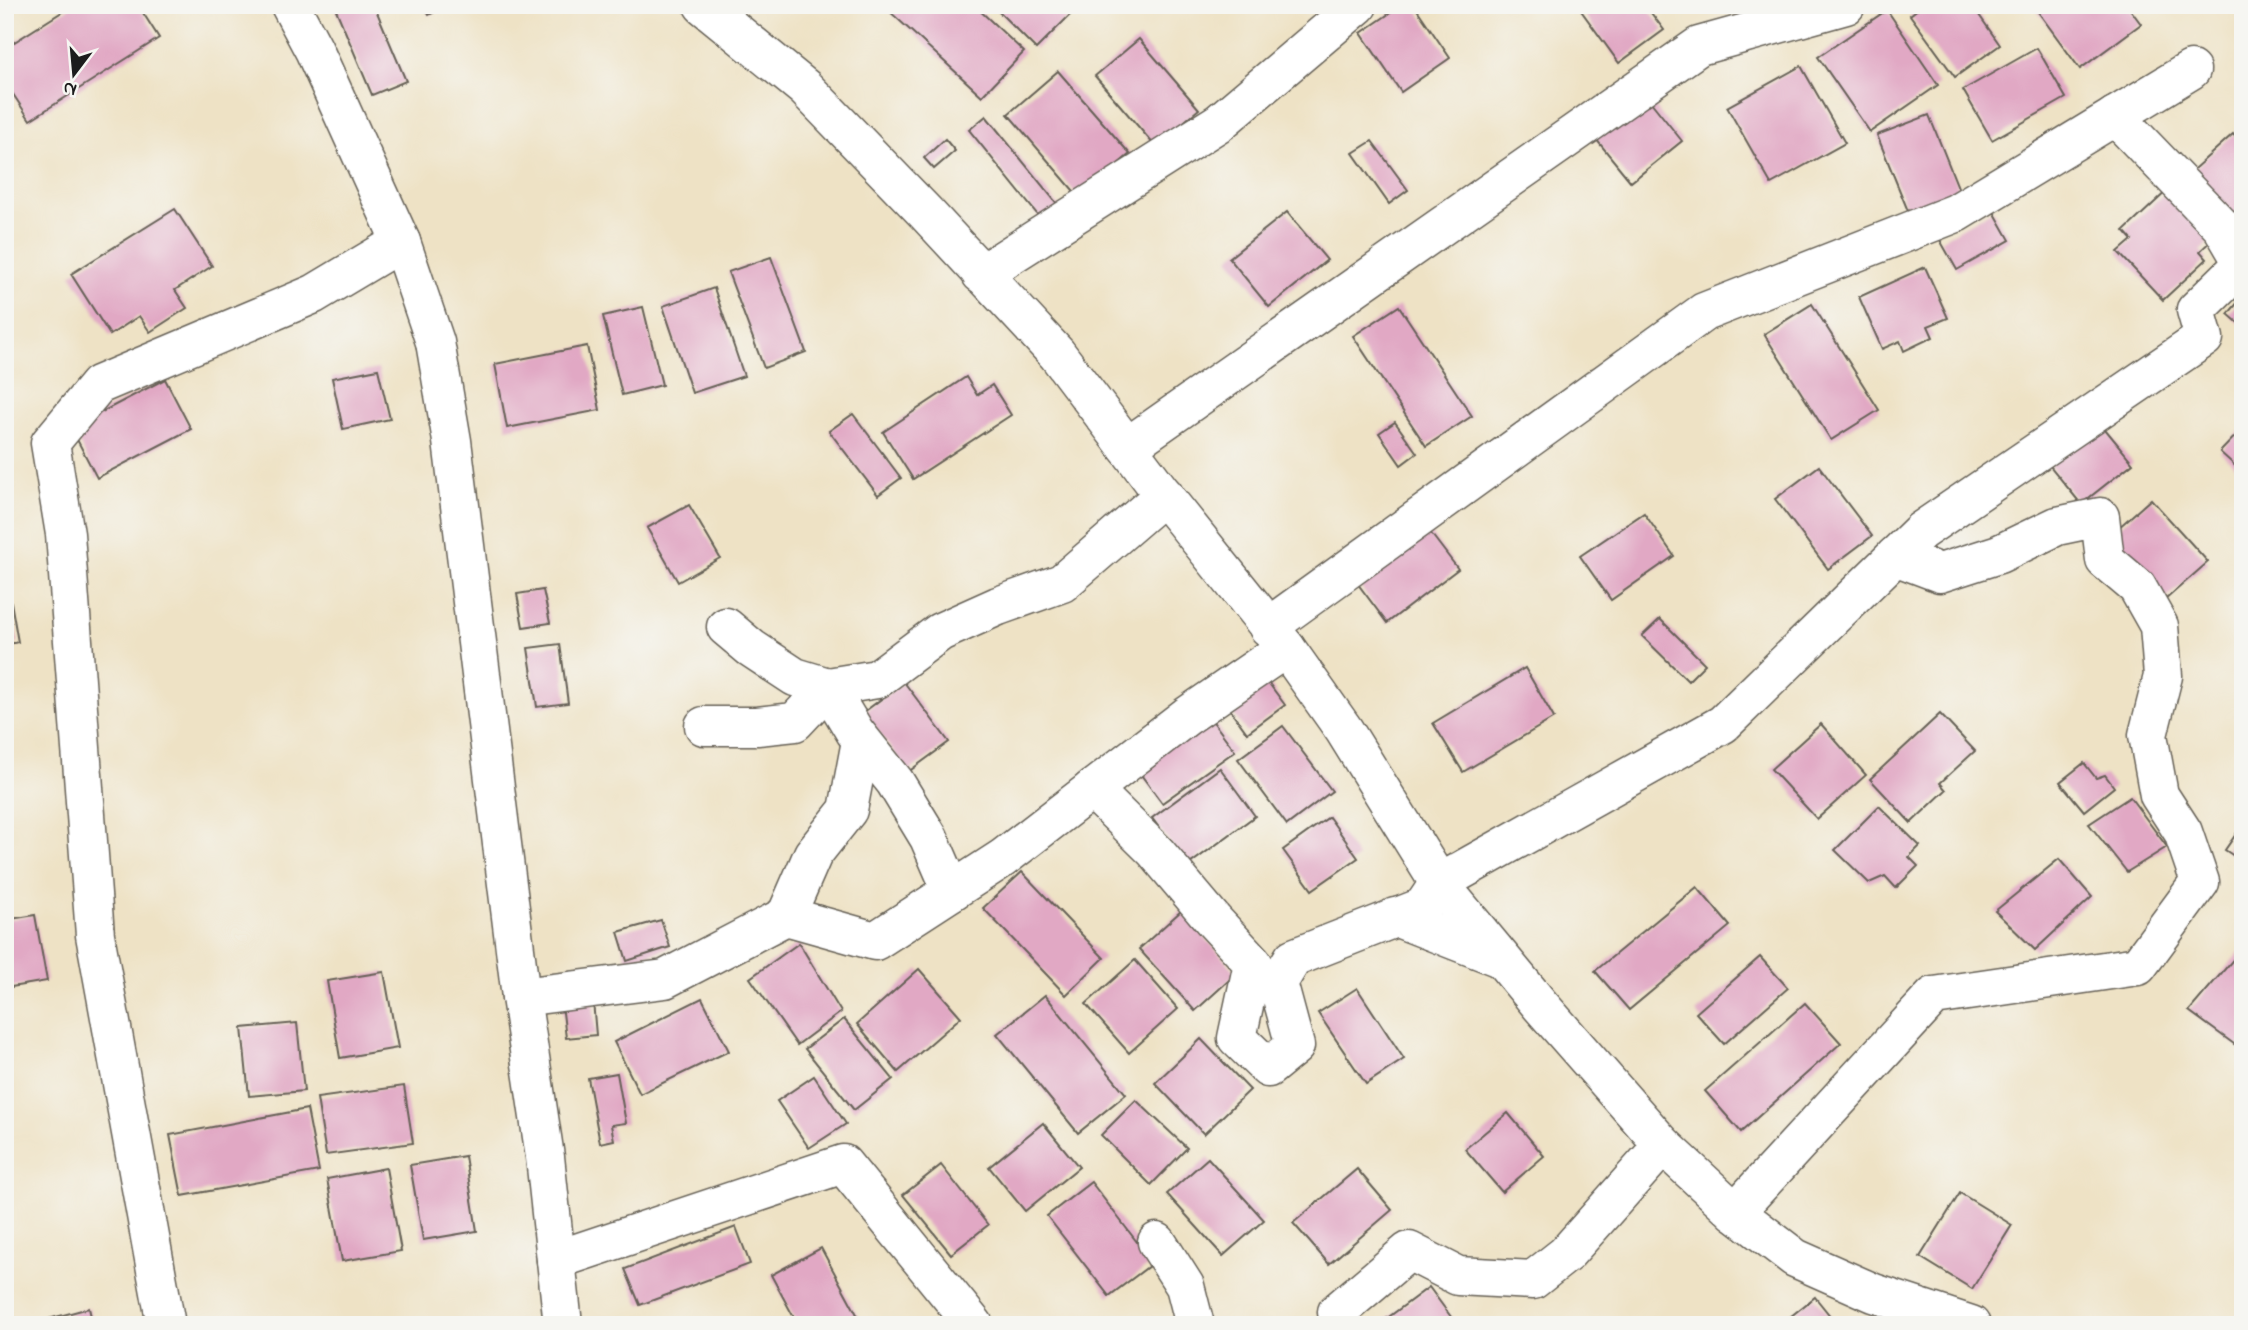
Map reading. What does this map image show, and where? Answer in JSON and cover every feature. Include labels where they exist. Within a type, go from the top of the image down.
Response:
[{"type":"street","points":[[290,5],[314,50],[401,242],[435,342],[452,441],[521,997],[545,1157],[564,1325]]},
{"type":"street","points":[[703,5],[805,88],[1057,354],[1277,637],[1344,730],[1439,883],[1663,1144],[1735,1212],[1796,1258],[1874,1293],[1971,1325]]},
{"type":"street","points":[[981,274],[1220,122],[1358,5]]},
{"type":"street","points":[[1128,447],[1699,46],[1846,5]]},
{"type":"street","points":[[786,916],[875,941],[1003,858],[1186,716],[1277,637],[1704,312],[1956,213],[2191,70]]},
{"type":"street","points":[[2115,116],[2222,227],[2236,251],[2243,253]]},
{"type":"street","points":[[166,1325],[95,935],[65,534],[50,443],[98,385],[314,295],[401,242]]},
{"type":"street","points":[[1092,789],[1154,851],[1253,962],[1237,1038],[1268,1068],[1295,1046],[1278,983],[1293,958],[1423,907],[1439,883],[1723,724],[1920,531],[2204,338],[2196,310],[2243,264]]},
{"type":"street","points":[[726,627],[751,648],[795,677],[828,687],[877,679],[940,632],[998,606],[1062,583],[1164,495]]},
{"type":"street","points":[[1735,1212],[1934,996],[2138,965],[2200,882],[2183,832],[2159,795],[2148,735],[2163,676],[2160,626],[2137,587],[2105,560],[2100,517],[2057,526],[1999,554],[1940,573],[1895,556]]},
{"type":"street","points":[[705,726],[757,726],[795,722],[828,687]]},
{"type":"street","points":[[828,687],[861,741],[895,782],[929,838],[952,891]]},
{"type":"street","points":[[521,997],[666,979],[786,916],[813,853],[848,810],[861,741]]},
{"type":"street","points":[[1395,917],[1502,958]]},
{"type":"street","points":[[1333,1320],[1409,1251],[1458,1276],[1533,1280],[1566,1254],[1663,1144]]},
{"type":"street","points":[[556,1260],[843,1164],[974,1325]]},
{"type":"street","points":[[1157,1242],[1185,1286],[1195,1325]]},
{"type":"street","points":[[1185,1286],[1200,1297],[1224,1325]]},
{"type":"building","points":[[73,5],[138,5],[159,38],[30,120],[5,82],[5,48]]},
{"type":"building","points":[[334,5],[374,5],[406,81],[372,95]]},
{"type":"building","points":[[424,5],[448,5],[429,15]]},
{"type":"building","points":[[892,5],[974,5],[1024,52],[982,96],[888,10]]},
{"type":"building","points":[[992,5],[1074,5],[1077,8],[1036,49]]},
{"type":"building","points":[[1402,5],[1414,5],[1450,58],[1401,92],[1361,33]]},
{"type":"building","points":[[1577,5],[1645,5],[1664,30],[1619,63]]},
{"type":"building","points":[[1923,5],[1972,5],[2000,45],[1955,77],[1910,15]]},
{"type":"building","points":[[2033,5],[2127,5],[2141,24],[2080,69]]},
{"type":"building","points":[[1887,10],[1938,85],[1870,132],[1818,57]]},
{"type":"building","points":[[1139,39],[1199,109],[1155,146],[1095,76]]},
{"type":"building","points":[[2037,48],[2066,98],[1992,140],[1963,90]]},
{"type":"building","points":[[1801,66],[1845,143],[1771,184],[1727,107]]},
{"type":"building","points":[[1058,71],[1130,154],[1079,197],[1008,114]]},
{"type":"building","points":[[1643,92],[1682,141],[1631,182],[1591,133]]},
{"type":"building","points":[[1929,115],[1961,195],[1910,216],[1877,135]]},
{"type":"building","points":[[986,116],[1063,211],[1045,224],[969,130]]},
{"type":"building","points":[[2233,134],[2243,145],[2243,217],[2232,227],[2185,177]]},
{"type":"building","points":[[945,139],[955,151],[934,169],[924,158]]},
{"type":"building","points":[[1372,141],[1408,190],[1389,204],[1353,153]]},
{"type":"building","points":[[2170,188],[2216,236],[2200,251],[2207,259],[2163,300],[2118,252],[2132,240],[2124,231]]},
{"type":"building","points":[[175,209],[212,266],[175,290],[187,308],[150,332],[139,316],[110,335],[71,274]]},
{"type":"building","points":[[1993,210],[2010,240],[1957,270],[1940,240]]},
{"type":"building","points":[[1287,212],[1327,260],[1269,307],[1229,258]]},
{"type":"building","points":[[771,257],[806,352],[764,368],[728,272]]},
{"type":"building","points":[[1925,267],[1948,318],[1928,326],[1933,337],[1904,351],[1900,341],[1882,349],[1859,297]]},
{"type":"building","points":[[714,288],[744,376],[692,393],[663,306]]},
{"type":"building","points":[[2239,301],[2243,304],[2243,327],[2228,314]]},
{"type":"building","points":[[1812,304],[1879,410],[1831,440],[1764,334]]},
{"type":"building","points":[[1399,306],[1472,416],[1426,446],[1353,336]]},
{"type":"building","points":[[643,307],[662,385],[622,395],[603,316]]},
{"type":"building","points":[[587,346],[600,410],[507,428],[495,364]]},
{"type":"building","points":[[378,369],[390,419],[343,429],[332,378]]},
{"type":"building","points":[[966,377],[977,395],[992,385],[1011,415],[913,479],[883,432]]},
{"type":"building","points":[[165,379],[191,429],[97,478],[71,428]]},
{"type":"building","points":[[853,414],[901,478],[878,495],[829,431]]},
{"type":"building","points":[[1395,422],[1417,453],[1401,465],[1379,433]]},
{"type":"building","points":[[2101,424],[2133,463],[2081,504],[2050,466]]},
{"type":"building","points":[[2243,428],[2243,473],[2220,452]]},
{"type":"building","points":[[1819,466],[1872,536],[1828,569],[1775,499]]},
{"type":"building","points":[[2151,499],[2208,562],[2166,599],[2109,536]]},
{"type":"building","points":[[689,505],[720,558],[678,582],[647,528]]},
{"type":"building","points":[[1644,513],[1674,556],[1611,600],[1580,556]]},
{"type":"building","points":[[1423,523],[1458,569],[1387,623],[1352,576]]},
{"type":"building","points":[[5,585],[8,585],[18,642],[5,645]]},
{"type":"building","points":[[543,590],[550,623],[523,627],[517,594]]},
{"type":"building","points":[[1660,619],[1705,664],[1688,681],[1642,636]]},
{"type":"building","points":[[560,644],[568,703],[537,707],[528,648]]},
{"type":"building","points":[[1525,668],[1554,718],[1463,772],[1433,723]]},
{"type":"building","points":[[1262,674],[1285,705],[1247,733],[1224,701]]},
{"type":"building","points":[[904,682],[949,742],[908,772],[864,712]]},
{"type":"building","points":[[1940,714],[1975,751],[1940,783],[1946,790],[1911,823],[1870,779]]},
{"type":"building","points":[[1208,715],[1235,751],[1162,803],[1136,768]]},
{"type":"building","points":[[1821,724],[1866,775],[1817,819],[1771,769]]},
{"type":"building","points":[[1283,726],[1332,791],[1287,825],[1238,759]]},
{"type":"building","points":[[2084,763],[2096,778],[2105,775],[2114,787],[2084,811],[2060,782]]},
{"type":"building","points":[[1220,768],[1255,816],[1187,866],[1152,818]]},
{"type":"building","points":[[2130,797],[2167,847],[2127,872],[2089,824]]},
{"type":"building","points":[[1879,806],[1920,846],[1909,857],[1918,866],[1896,888],[1885,876],[1869,883],[1835,850]]},
{"type":"building","points":[[1329,817],[1358,858],[1312,890],[1283,850]]},
{"type":"building","points":[[2243,824],[2243,862],[2225,850]]},
{"type":"building","points":[[2059,859],[2092,897],[2035,950],[1995,911]]},
{"type":"building","points":[[1022,872],[1104,958],[1066,995],[983,908]]},
{"type":"building","points":[[1697,887],[1730,926],[1629,1010],[1595,971]]},
{"type":"building","points":[[1181,911],[1237,973],[1195,1011],[1139,949]]},
{"type":"building","points":[[35,915],[47,981],[5,988],[5,920]]},
{"type":"building","points":[[661,920],[670,947],[627,961],[618,932]]},
{"type":"building","points":[[799,943],[841,1012],[797,1045],[750,978]]},
{"type":"building","points":[[2243,948],[2243,1041],[2238,1047],[2189,1011]]},
{"type":"building","points":[[1760,957],[1788,988],[1724,1044],[1696,1013]]},
{"type":"building","points":[[1135,960],[1178,1009],[1129,1053],[1086,1004]]},
{"type":"building","points":[[919,969],[961,1017],[898,1072],[857,1024]]},
{"type":"building","points":[[384,972],[398,1048],[340,1058],[327,981]]},
{"type":"building","points":[[1357,988],[1404,1059],[1366,1084],[1318,1013]]},
{"type":"building","points":[[1045,995],[1126,1094],[1078,1133],[997,1034]]},
{"type":"building","points":[[702,998],[729,1051],[640,1094],[614,1042]]},
{"type":"building","points":[[593,1001],[596,1035],[566,1038],[562,1004]]},
{"type":"building","points":[[1805,1003],[1841,1043],[1741,1132],[1705,1091]]},
{"type":"building","points":[[844,1019],[893,1079],[854,1110],[805,1049]]},
{"type":"building","points":[[297,1023],[304,1091],[249,1096],[242,1028]]},
{"type":"building","points":[[1201,1039],[1250,1090],[1204,1134],[1155,1083]]},
{"type":"building","points":[[617,1073],[626,1123],[611,1125],[614,1140],[600,1143],[588,1078]]},
{"type":"building","points":[[814,1076],[846,1124],[809,1148],[777,1101]]},
{"type":"building","points":[[404,1086],[413,1143],[326,1155],[317,1098]]},
{"type":"building","points":[[1136,1100],[1187,1148],[1151,1185],[1101,1135]]},
{"type":"building","points":[[307,1109],[319,1171],[182,1196],[170,1135]]},
{"type":"building","points":[[1508,1113],[1544,1156],[1502,1192],[1465,1149]]},
{"type":"building","points":[[1043,1123],[1079,1167],[1025,1211],[989,1167]]},
{"type":"building","points":[[465,1156],[477,1231],[423,1240],[410,1165]]},
{"type":"building","points":[[1208,1158],[1264,1220],[1223,1256],[1167,1194]]},
{"type":"building","points":[[941,1165],[988,1225],[951,1254],[903,1195]]},
{"type":"building","points":[[386,1168],[401,1251],[342,1261],[327,1179]]},
{"type":"building","points":[[1357,1169],[1392,1210],[1329,1264],[1293,1223]]},
{"type":"building","points":[[1091,1182],[1153,1263],[1109,1296],[1047,1216]]},
{"type":"building","points":[[1960,1193],[2012,1225],[1972,1289],[1920,1257]]},
{"type":"building","points":[[736,1227],[750,1264],[640,1305],[625,1269]]},
{"type":"building","points":[[821,1248],[860,1320],[852,1325],[798,1325],[771,1275]]},
{"type":"building","points":[[1429,1287],[1457,1325],[1378,1325]]},
{"type":"building","points":[[1815,1297],[1835,1322],[1832,1325],[1780,1325]]},
{"type":"building","points":[[89,1308],[93,1325],[30,1325],[30,1324]]}]
